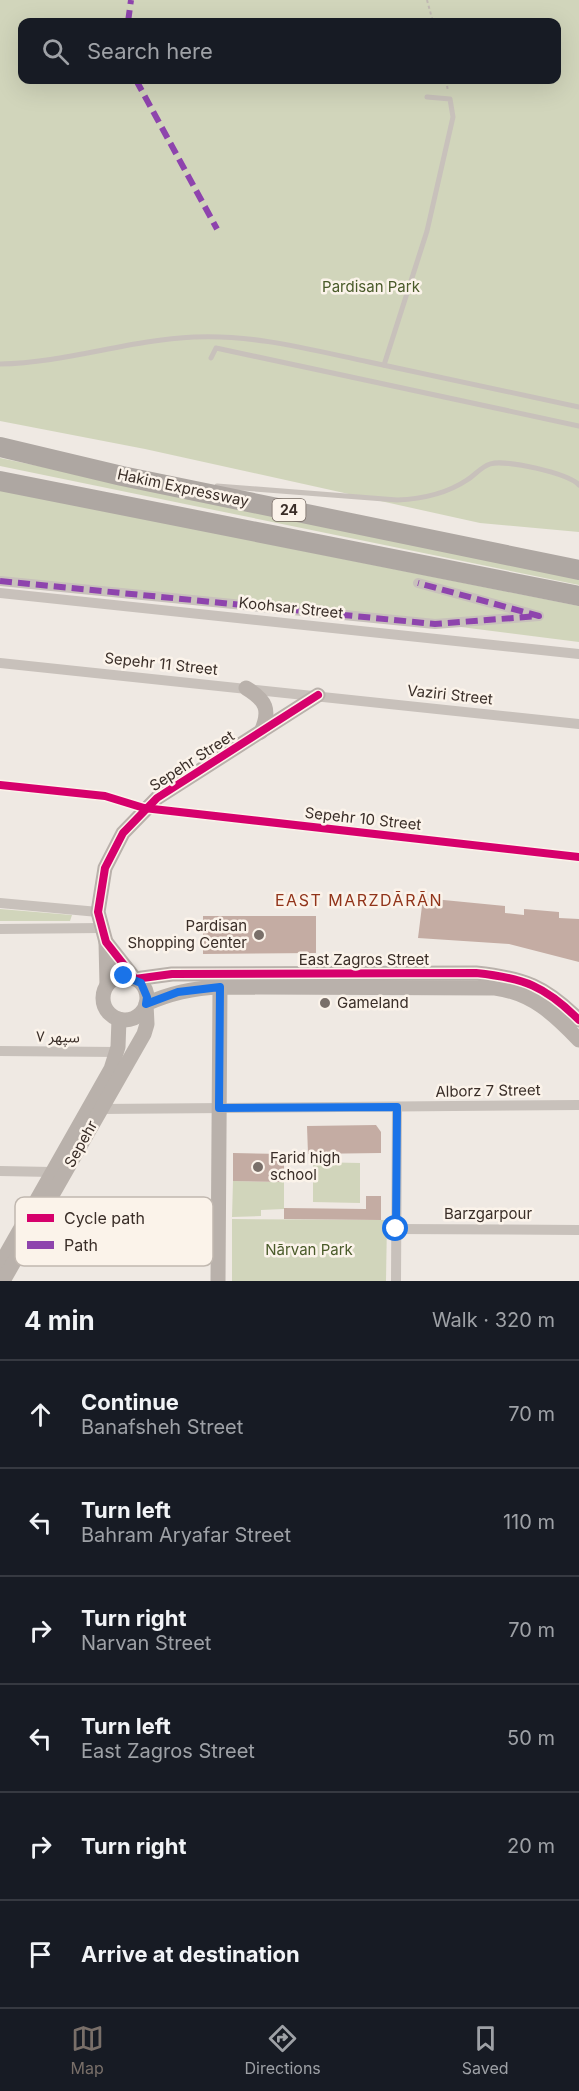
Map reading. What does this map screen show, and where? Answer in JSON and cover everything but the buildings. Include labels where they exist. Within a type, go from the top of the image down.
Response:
[{"type":"highway","name":"Hakim Expressway","points":[[0,447],[122,476],[579,570]]},
{"type":"highway","name":"Hakim Expressway","points":[[0,481],[579,596]]},
{"type":"street","points":[[0,581],[435,624],[539,616],[418,583]]},
{"type":"street","name":"Koohsar Street","points":[[0,592],[579,654]]},
{"type":"street","name":"Sepehr 11 Street","points":[[0,663],[318,695]]},
{"type":"street","points":[[246,688],[259,695],[267,706],[268,714],[261,732]]},
{"type":"street","name":"Vaziri Street","points":[[318,695],[579,724]]},
{"type":"street","name":"Sepehr Street","points":[[107,985],[103,935],[98,912],[108,859],[123,833],[144,808],[318,695]]},
{"type":"street","name":"Sepehr 10 Street","points":[[0,785],[105,795],[144,808],[579,857]]},
{"type":"street","points":[[0,903],[98,912]]},
{"type":"street","points":[[0,929],[103,935],[145,989],[146,1004],[135,1018],[119,1020],[108,1013],[104,1007],[103,992],[107,985],[119,976],[135,979]]},
{"type":"street","name":"East Zagros Street","points":[[135,979],[172,974],[476,973],[525,980],[561,1002],[579,1020]]},
{"type":"street","points":[[172,974],[164,979],[162,987],[165,990],[178,992]]},
{"type":"street","name":"East Zagros Street","points":[[146,1004],[178,992],[220,987],[473,986],[512,990],[549,1010],[579,1040]]},
{"type":"street","points":[[218,1281],[220,987]]},
{"type":"street","points":[[561,1002],[579,1007]]},
{"type":"street","name":"Sepehr","points":[[45,1197],[94,1109],[133,1055],[147,1024],[146,1004]]},
{"type":"street","name":"Sepehr","points":[[94,1109],[117,1052],[119,1020]]},
{"type":"street","name":"سپهر ۷","points":[[0,1051],[117,1052]]},
{"type":"street","points":[[117,1052],[133,1055]]},
{"type":"street","name":"Alborz 7 Street","points":[[94,1109],[579,1105]]},
{"type":"street","points":[[396,1281],[397,1107]]},
{"type":"street","points":[[0,1171],[59,1172]]},
{"type":"street","points":[[213,1229],[218,1229]]},
{"type":"street","name":"Barzgarpour","points":[[396,1229],[579,1230]]},
{"type":"street","name":"Sepehr","points":[[0,1265],[15,1245]]},
{"type":"street","name":"Sepehr","points":[[3,1281],[15,1255]]},
{"type":"lane","points":[[384,365],[427,231],[447,153],[453,117],[450,99],[427,97]]},
{"type":"lane","points":[[0,364],[26,363],[151,341],[195,336],[244,338],[579,406]]},
{"type":"lane","points":[[211,358],[216,348],[579,426]]},
{"type":"lane","points":[[122,476],[274,492],[397,500],[421,499],[444,492],[466,481],[485,466],[502,462],[569,478],[579,483]]},
{"type":"path","points":[[427,0],[432,18]]},
{"type":"path","points":[[447,84],[450,99]]},
{"type":"green space","name":"Pardisan Park","points":[[0,0],[579,0],[579,532],[480,523],[145,449],[0,421]]},
{"type":"green space","points":[[0,458],[579,578],[579,585],[0,466]]},
{"type":"green space","points":[[0,490],[579,606],[579,642],[453,626],[0,583]]},
{"type":"green space","points":[[0,909],[72,915],[70,921],[0,921]]},
{"type":"green space","points":[[313,1162],[360,1163],[360,1203],[313,1202]]},
{"type":"green space","points":[[233,1181],[284,1182],[284,1209],[261,1210],[261,1216],[232,1217]]},
{"type":"green space","name":"Nārvan Park","points":[[232,1219],[387,1220],[386,1281],[232,1281]]},
{"type":"marked path","points":[[129,18],[131,0]]},
{"type":"marked path","points":[[138,84],[217,229]]},
{"type":"marked path","points":[[0,581],[435,624],[539,616],[418,583]]},
{"type":"cycle path","points":[[318,695],[157,798],[123,833],[105,868],[98,912],[106,942],[135,979],[172,974],[476,973],[508,978],[533,986],[555,999],[579,1020]]},
{"type":"cycle path","points":[[0,785],[105,796],[144,808],[579,857]]},
{"type":"place","name":"Pardisan Shopping Center","points":[[259,935]]},
{"type":"place","name":"Gameland","points":[[325,1003]]},
{"type":"place","name":"Farid high school","points":[[258,1167]]},
{"type":"district","name":"EAST MARZDĀRĀN","points":[[359,900]]},
{"type":"route","points":[[124,976],[130,976],[141,983],[147,997],[146,1004],[178,992],[220,987],[219,1108],[397,1107],[396,1229]]}]
